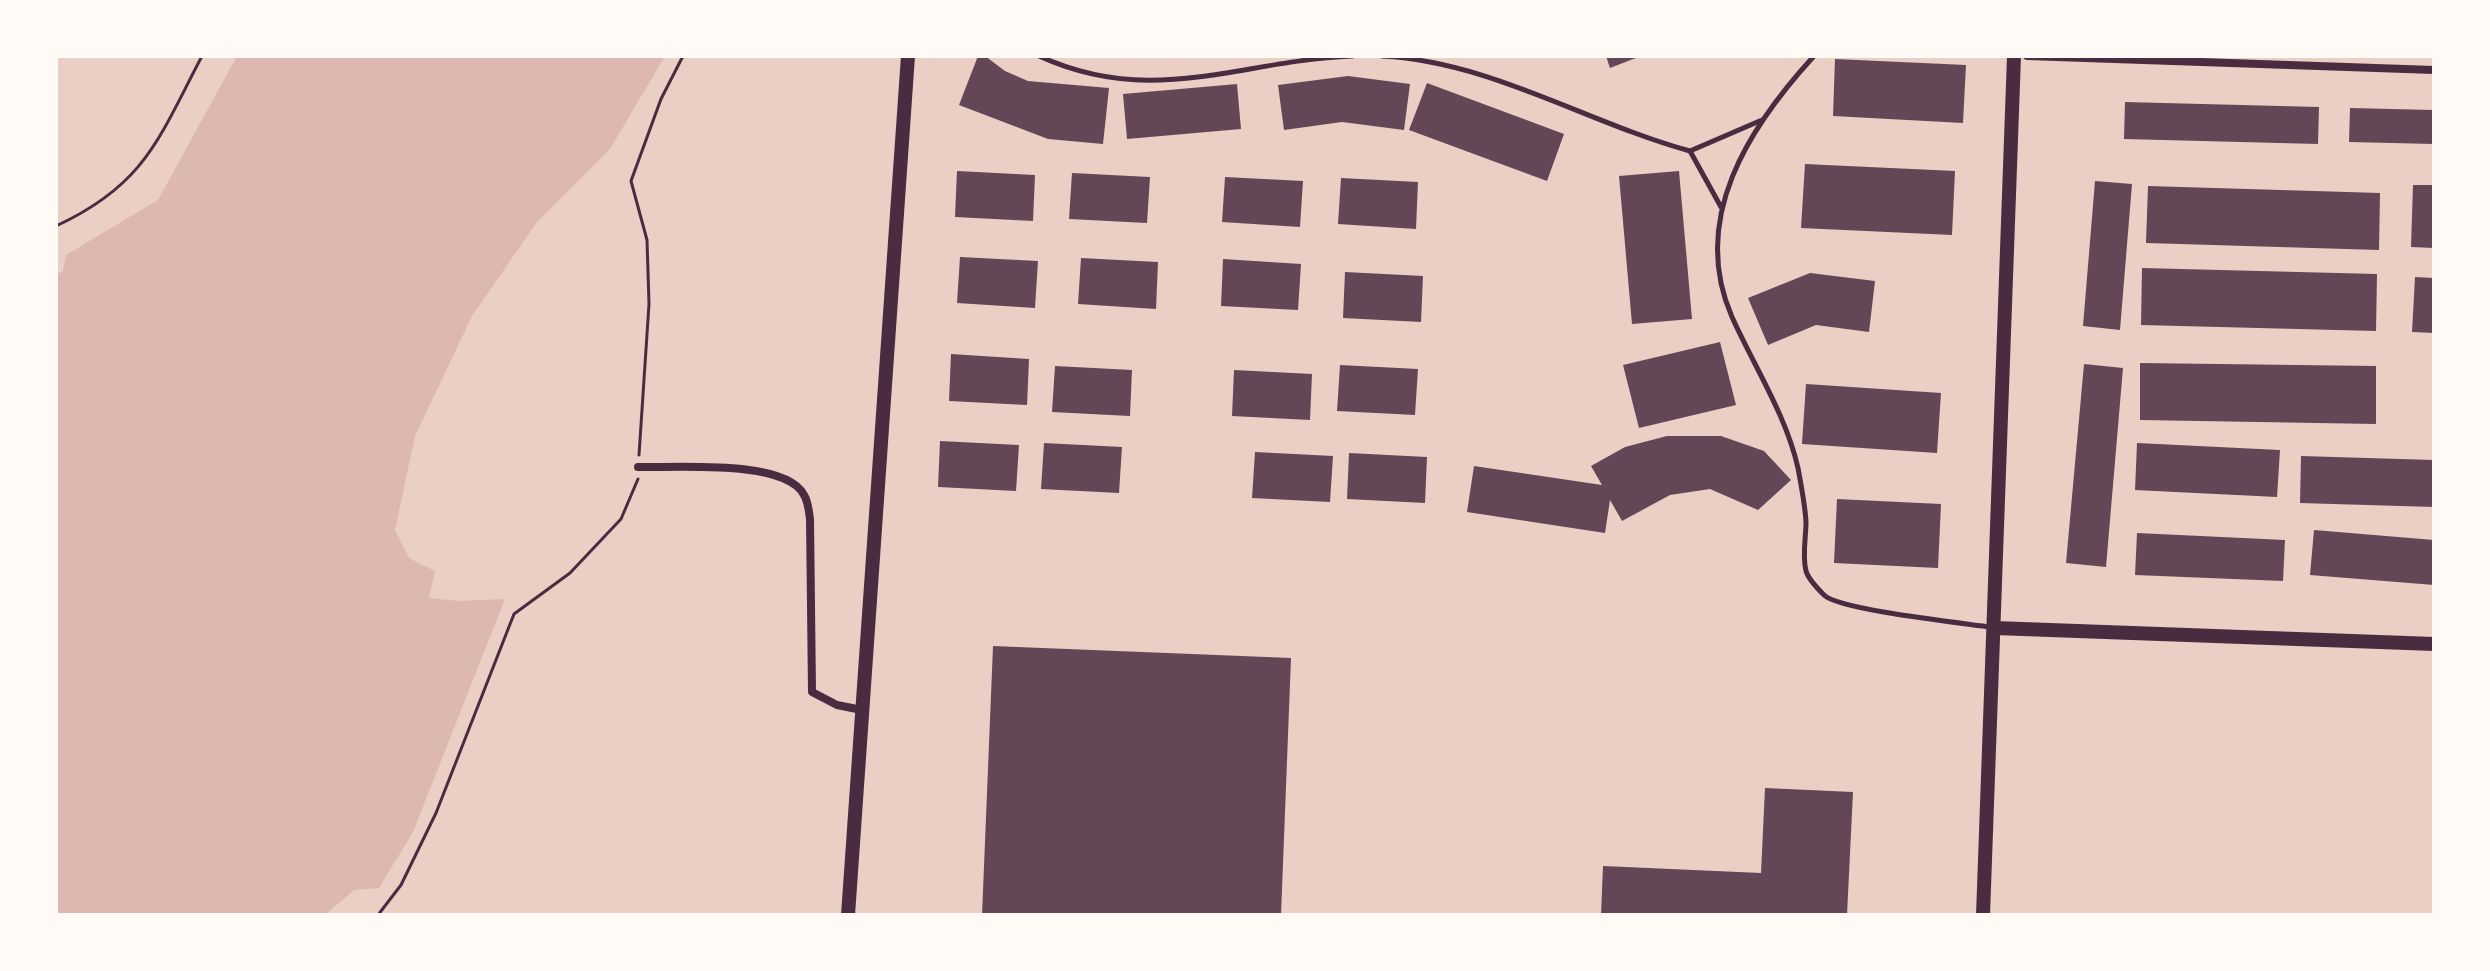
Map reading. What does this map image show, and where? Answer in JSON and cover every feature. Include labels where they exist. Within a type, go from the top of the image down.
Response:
[{"type":"street","points":[[848,915],[908,56]]},
{"type":"street","points":[[1983,915],[2014,56]]},
{"type":"street","points":[[2027,56],[2434,70]]},
{"type":"street","points":[[638,467],[752,470],[781,476],[804,492],[810,519],[812,692],[837,705],[862,710]]},
{"type":"street","points":[[1995,628],[2434,644]]},
{"type":"lane","points":[[1039,56],[1063,67],[1121,81],[1185,81],[1301,58],[1352,56]]},
{"type":"lane","points":[[1382,56],[1426,58],[1489,76],[1658,142],[1690,151],[1762,120]]},
{"type":"lane","points":[[1814,56],[1778,96],[1743,151],[1722,208],[1716,263],[1731,315],[1763,379],[1797,465],[1806,517],[1806,572],[1826,598],[1995,628]]},
{"type":"lane","points":[[1690,151],[1722,208]]},
{"type":"path","points":[[56,226],[118,191],[154,149],[202,56]]},
{"type":"path","points":[[378,915],[401,885],[436,813],[514,614],[570,573],[621,519],[638,482],[649,304],[647,240],[631,181],[661,99],[683,56]]},
{"type":"shaded area","points":[[56,56],[2434,56],[2434,915],[56,915]]},
{"type":"shaded area","points":[[237,56],[665,56],[610,149],[537,222],[472,316],[415,436],[395,530],[409,558],[435,571],[429,598],[459,601],[505,599],[413,832],[379,888],[354,890],[325,915],[56,915],[56,275],[63,271],[66,255],[158,200]]},
{"type":"building","points":[[978,56],[985,56],[1005,71],[1028,81],[1109,88],[1103,144],[1048,139],[959,105]]},
{"type":"building","points":[[1606,56],[1641,56],[1610,68]]},
{"type":"building","points":[[1835,59],[1966,65],[1963,123],[1833,116]]},
{"type":"building","points":[[1348,76],[1410,84],[1404,130],[1342,122],[1284,130],[1278,85]]},
{"type":"building","points":[[1427,83],[1564,134],[1547,181],[1409,130]]},
{"type":"building","points":[[1237,84],[1241,129],[1127,139],[1123,94]]},
{"type":"building","points":[[2125,102],[2319,107],[2318,144],[2124,139]]},
{"type":"building","points":[[2350,108],[2434,110],[2434,144],[2349,142]]},
{"type":"building","points":[[1805,164],[1955,171],[1952,235],[1801,228]]},
{"type":"building","points":[[957,171],[1035,175],[1033,221],[955,217]]},
{"type":"building","points":[[1679,171],[1692,319],[1632,324],[1619,176]]},
{"type":"building","points":[[1072,173],[1150,177],[1147,223],[1069,219]]},
{"type":"building","points":[[1225,177],[1303,181],[1300,227],[1222,222]]},
{"type":"building","points":[[1341,178],[1418,182],[1416,229],[1338,224]]},
{"type":"building","points":[[2095,181],[2132,184],[2120,330],[2083,326]]},
{"type":"building","points":[[2413,185],[2434,185],[2434,248],[2411,247]]},
{"type":"building","points":[[2148,186],[2380,193],[2379,250],[2146,243]]},
{"type":"building","points":[[960,257],[1038,261],[1035,308],[957,303]]},
{"type":"building","points":[[1081,258],[1158,262],[1156,309],[1078,304]]},
{"type":"building","points":[[1223,259],[1301,264],[1298,310],[1221,306]]},
{"type":"building","points":[[2142,268],[2377,274],[2376,331],[2141,325]]},
{"type":"building","points":[[1345,272],[1423,276],[1421,322],[1343,318]]},
{"type":"building","points":[[1810,273],[1875,281],[1869,332],[1816,325],[1768,345],[1748,298]]},
{"type":"building","points":[[2415,277],[2434,278],[2434,333],[2412,332]]},
{"type":"building","points":[[1720,342],[1736,405],[1639,428],[1623,365]]},
{"type":"building","points":[[951,354],[1029,359],[1027,405],[949,401]]},
{"type":"building","points":[[2140,363],[2376,366],[2376,424],[2140,420]]},
{"type":"building","points":[[2084,364],[2123,368],[2106,567],[2066,563]]},
{"type":"building","points":[[1340,365],[1418,369],[1415,415],[1337,411]]},
{"type":"building","points":[[1055,366],[1132,370],[1130,416],[1052,412]]},
{"type":"building","points":[[1234,370],[1312,374],[1310,420],[1232,416]]},
{"type":"building","points":[[1806,384],[1941,393],[1937,453],[1802,444]]},
{"type":"building","points":[[1667,436],[1721,436],[1764,451],[1791,480],[1758,510],[1710,489],[1670,495],[1622,521],[1610,500],[1605,533],[1467,512],[1474,466],[1602,485],[1591,466],[1625,447]]},
{"type":"building","points":[[940,441],[1019,445],[1016,491],[938,487]]},
{"type":"building","points":[[1044,443],[1122,447],[1119,493],[1041,489]]},
{"type":"building","points":[[2137,443],[2280,450],[2277,497],[2135,490]]},
{"type":"building","points":[[1255,452],[1333,456],[1330,502],[1252,498]]},
{"type":"building","points":[[1349,453],[1427,457],[1425,503],[1347,499]]},
{"type":"building","points":[[2301,456],[2434,460],[2434,507],[2300,503]]},
{"type":"building","points":[[1837,499],[1941,504],[1938,568],[1834,563]]},
{"type":"building","points":[[2314,530],[2434,540],[2434,585],[2310,575]]},
{"type":"building","points":[[2137,533],[2285,540],[2283,581],[2135,575]]},
{"type":"building","points":[[993,646],[1291,658],[1281,915],[982,915]]},
{"type":"building","points":[[1765,788],[1853,792],[1847,915],[1601,915],[1603,866],[1761,873]]}]
